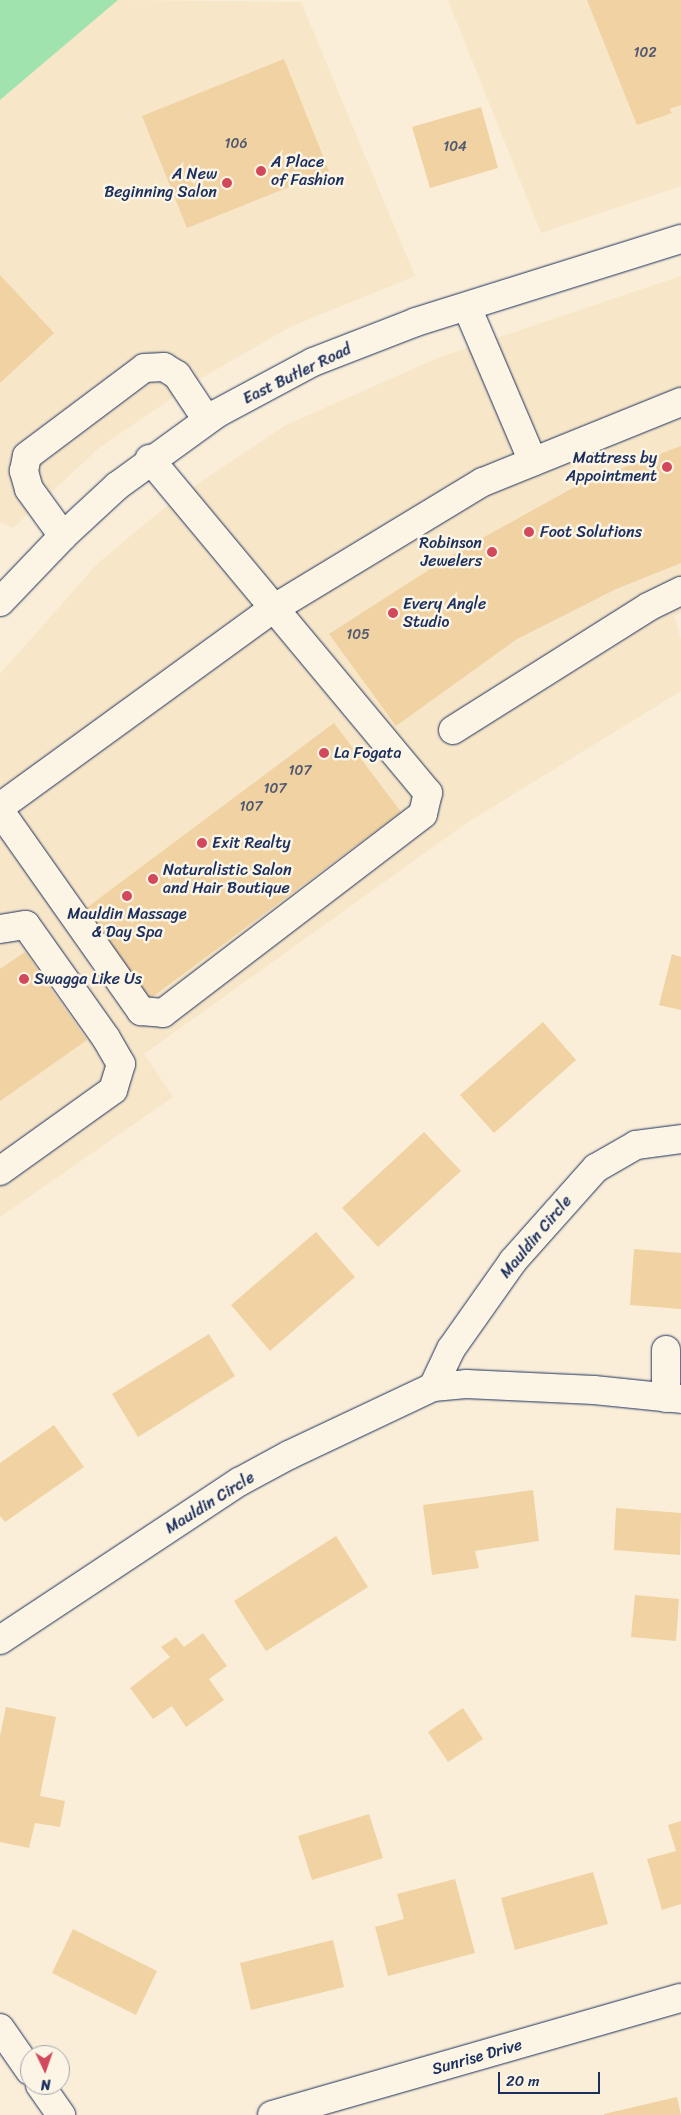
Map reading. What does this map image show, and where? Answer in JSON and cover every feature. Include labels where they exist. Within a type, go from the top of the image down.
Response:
[{"type":"street","name":"East Butler Road","points":[[0,602],[63,536],[150,459],[207,420],[313,362],[416,322],[681,239]]},
{"type":"street","points":[[467,307],[533,462]]},
{"type":"street","points":[[63,536],[29,488],[24,471],[27,456],[144,368],[164,368],[177,375],[207,420]]},
{"type":"street","points":[[150,459],[273,609],[428,793],[423,814],[163,1013],[141,1011],[0,809],[273,609],[483,482],[681,402]]},
{"type":"street","points":[[453,730],[648,607],[681,591]]},
{"type":"street","points":[[0,929],[26,925],[106,1038],[121,1064],[112,1090],[0,1171]]},
{"type":"street","name":"Mauldin Circle","points":[[433,1387],[451,1349],[513,1262],[596,1168],[636,1145],[681,1139]]},
{"type":"street","points":[[666,1350],[674,1398]]},
{"type":"street","name":"Mauldin Circle","points":[[0,1640],[239,1482],[289,1455],[433,1387],[466,1384],[594,1390],[674,1398]]},
{"type":"street","name":"Sunrise Drive","points":[[272,2115],[681,1998]]},
{"type":"street","points":[[0,2028],[20,2057]]},
{"type":"street","points":[[47,2095],[61,2115]]},
{"type":"shaded area","points":[[118,0],[301,2],[415,276],[290,327],[205,376],[100,447],[13,528],[0,522],[0,100]]},
{"type":"shaded area","points":[[448,0],[681,0],[681,186],[541,233]]},
{"type":"shaded area","points":[[681,276],[681,613],[674,616],[681,640],[681,691],[465,824],[144,1054],[173,1097],[0,1217],[0,674],[98,563],[175,499],[286,425],[440,357]]},
{"type":"green space","points":[[0,0],[118,0],[0,100]]},
{"type":"building","points":[[587,0],[681,0],[681,105],[669,109],[672,113],[637,125]]},
{"type":"building","points":[[284,59],[329,171],[187,228],[142,116]]},
{"type":"building","points":[[481,107],[498,168],[430,188],[412,127]]},
{"type":"building","points":[[0,275],[54,333],[0,383]]},
{"type":"building","points":[[681,446],[681,563],[616,589],[517,639],[396,726],[329,634],[452,555],[580,484]]},
{"type":"building","points":[[334,723],[401,812],[147,1001],[81,912]]},
{"type":"building","points":[[25,952],[87,1040],[0,1101],[0,969]]},
{"type":"building","points":[[672,954],[681,957],[681,1010],[659,1005]]},
{"type":"building","points":[[543,1022],[576,1060],[494,1133],[460,1095]]},
{"type":"building","points":[[424,1132],[461,1171],[378,1247],[342,1208]]},
{"type":"building","points":[[316,1232],[355,1277],[270,1351],[231,1305]]},
{"type":"building","points":[[634,1249],[681,1253],[681,1309],[630,1305]]},
{"type":"building","points":[[209,1334],[235,1376],[138,1437],[112,1394]]},
{"type":"building","points":[[54,1425],[84,1467],[5,1522],[0,1516],[0,1463]]},
{"type":"building","points":[[533,1490],[539,1541],[475,1551],[479,1568],[432,1575],[423,1505]]},
{"type":"building","points":[[616,1508],[681,1513],[680,1555],[614,1550]]},
{"type":"building","points":[[336,1536],[368,1587],[266,1651],[234,1601]]},
{"type":"building","points":[[635,1595],[679,1599],[676,1641],[631,1637]]},
{"type":"building","points":[[203,1633],[227,1666],[209,1679],[224,1700],[186,1727],[172,1706],[153,1719],[130,1688],[170,1657],[161,1647],[176,1637],[184,1647]]},
{"type":"building","points":[[6,1707],[56,1717],[40,1796],[65,1801],[60,1827],[35,1823],[29,1848],[0,1842],[0,1736]]},
{"type":"building","points":[[463,1708],[483,1739],[448,1762],[428,1732]]},
{"type":"building","points":[[369,1814],[383,1858],[312,1880],[298,1836]]},
{"type":"building","points":[[681,1821],[681,1904],[662,1910],[647,1859],[676,1851],[668,1825]]},
{"type":"building","points":[[593,1872],[608,1924],[515,1950],[501,1898]]},
{"type":"building","points":[[455,1879],[475,1953],[388,1976],[375,1927],[404,1919],[397,1894]]},
{"type":"building","points":[[73,1929],[157,1971],[136,2015],[52,1973]]},
{"type":"building","points":[[333,1940],[344,1987],[251,2010],[240,1963]]},
{"type":"building","points":[[677,2097],[681,2115],[604,2115],[604,2114]]},
{"type":"place","name":"A Place of Fashion","points":[[261,171]]},
{"type":"place","name":"A New Beginning Salon","points":[[227,183]]},
{"type":"place","name":"Mattress by Appointment","points":[[667,467]]},
{"type":"place","name":"Foot Solutions","points":[[529,532]]},
{"type":"place","name":"Robinson Jewelers","points":[[492,552]]},
{"type":"place","name":"Every Angle Studio","points":[[393,613]]},
{"type":"place","name":"La Fogata","points":[[324,753]]},
{"type":"place","name":"Exit Realty","points":[[202,843]]},
{"type":"place","name":"Naturalistic Salon and Hair Boutique","points":[[153,879]]},
{"type":"place","name":"Mauldin Massage & Day Spa","points":[[127,896]]},
{"type":"place","name":"Swagga Like Us","points":[[24,979]]}]
